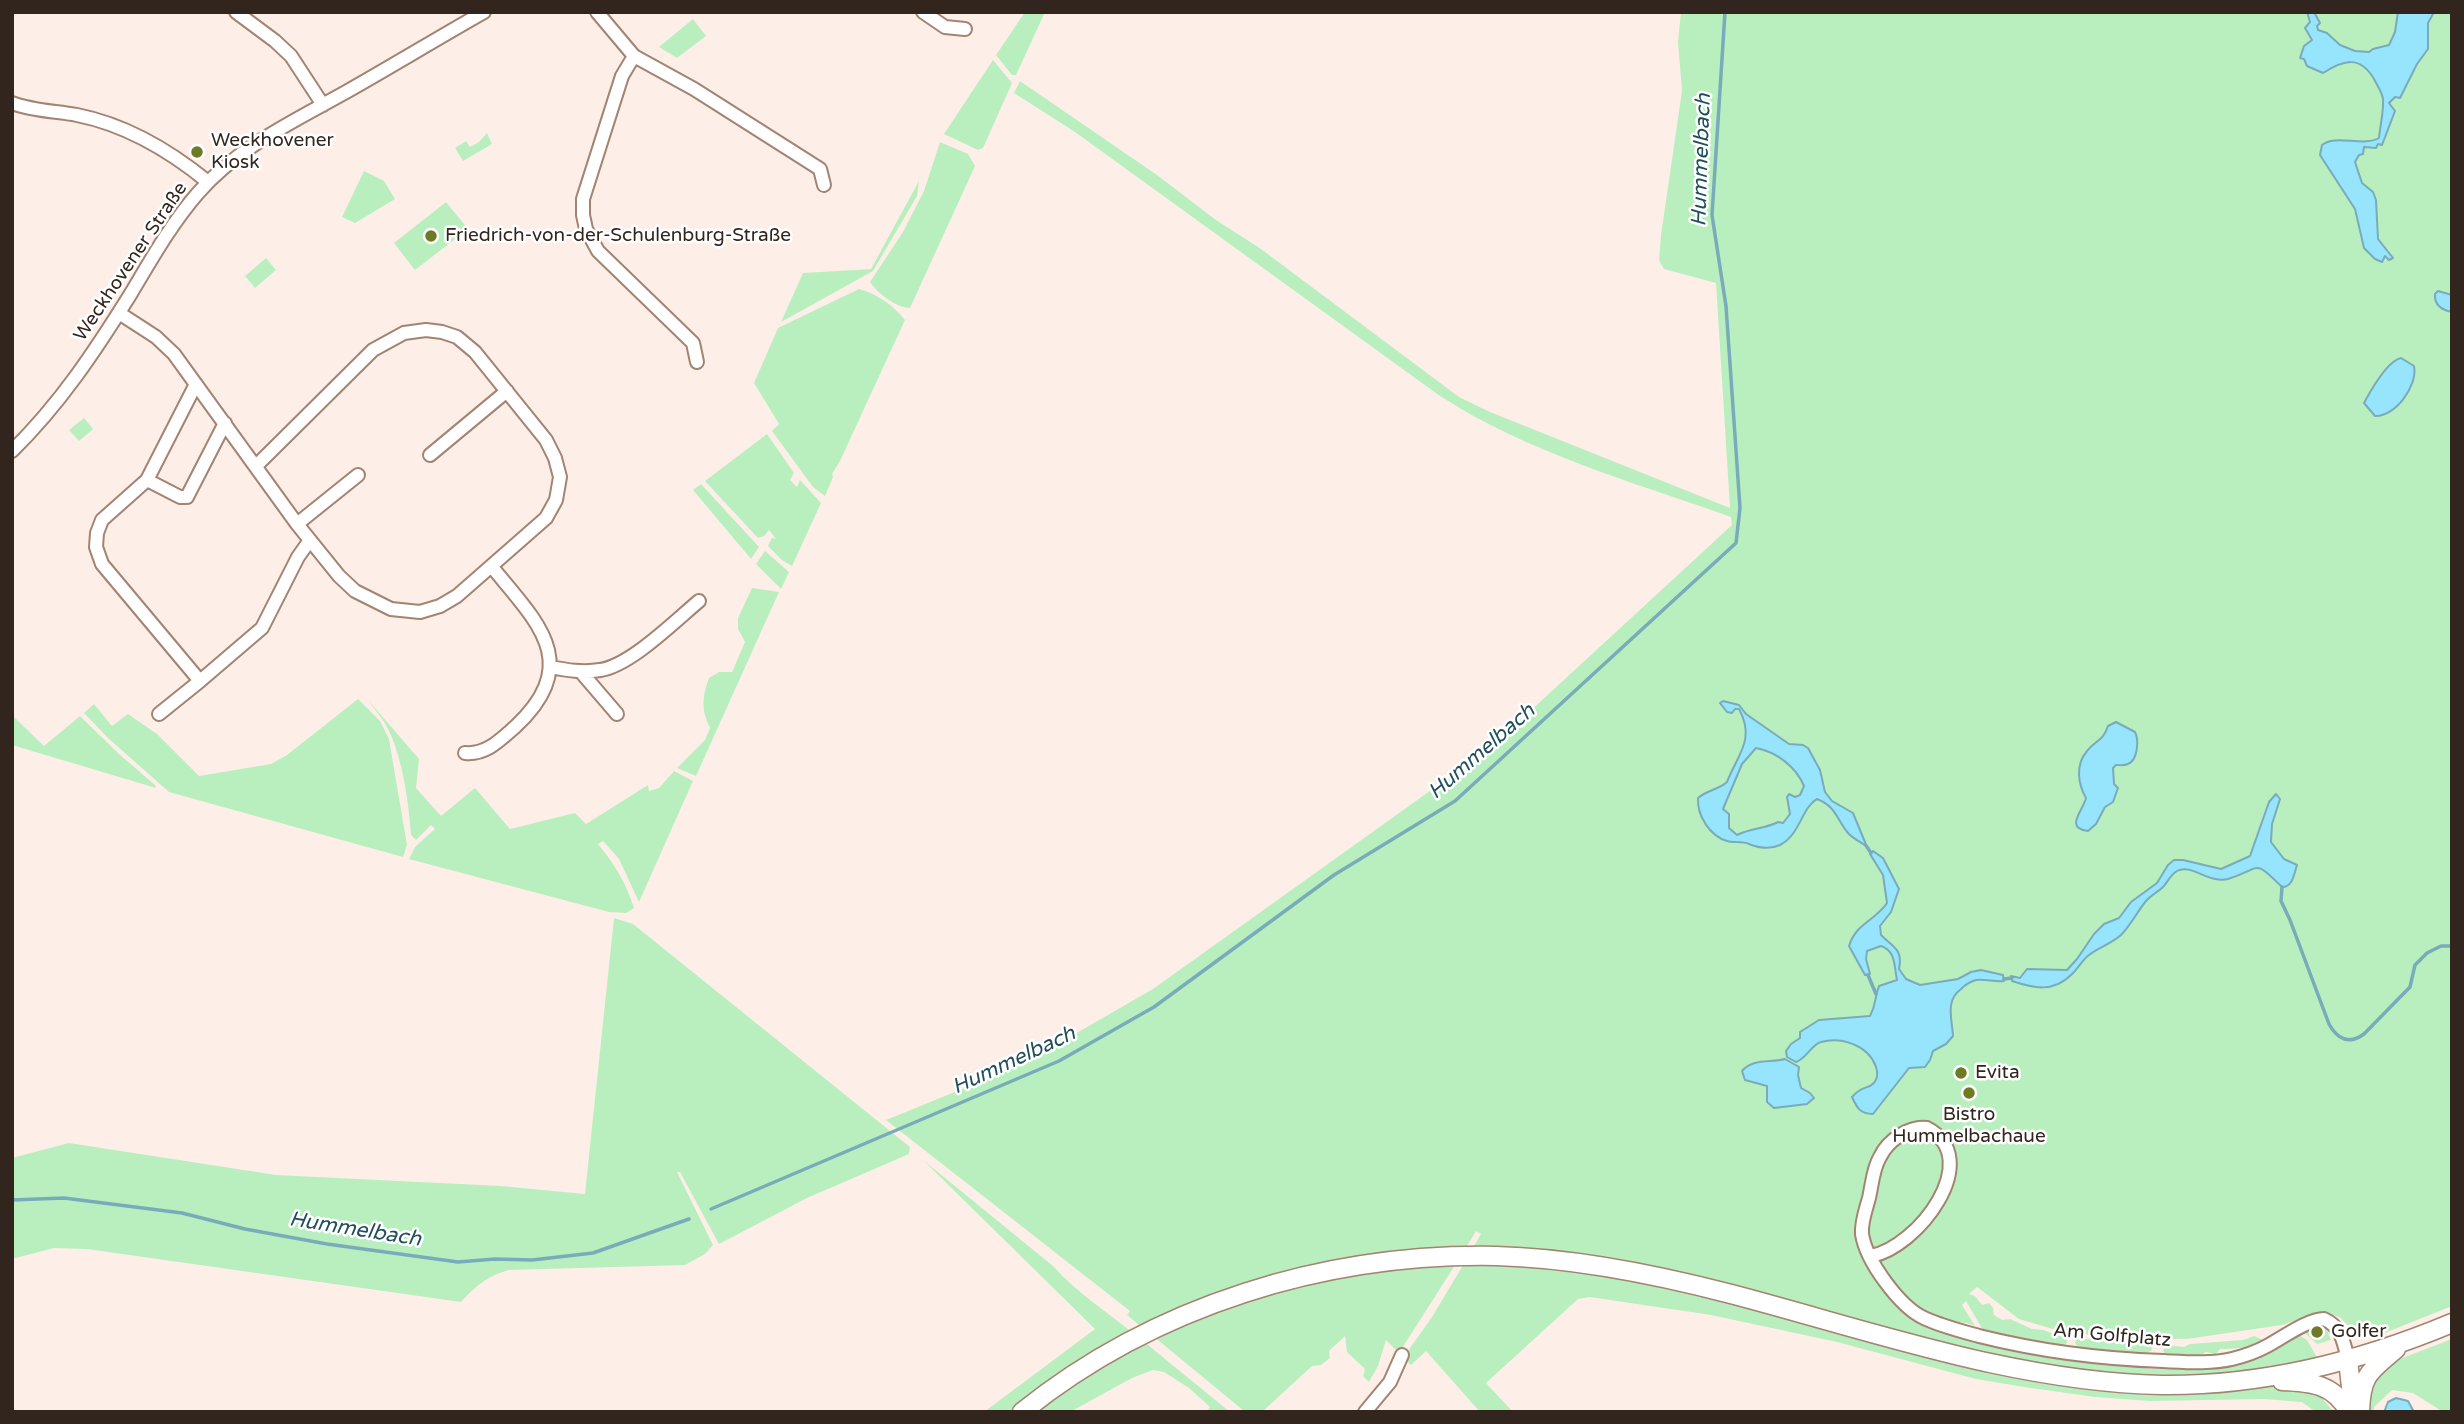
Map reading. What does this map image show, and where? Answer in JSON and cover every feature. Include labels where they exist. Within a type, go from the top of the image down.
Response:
[{"type":"main road","points":[[1022,1412],[1072,1376],[1119,1348],[1166,1324],[1235,1296],[1335,1269],[1393,1260],[1457,1256],[1550,1260],[1647,1274],[1729,1293],[1964,1356],[2069,1376],[2160,1385],[2254,1380],[2310,1383],[2323,1386],[2340,1398],[2349,1412]]},
{"type":"main road","points":[[2254,1380],[2348,1360],[2400,1345],[2452,1323]]},
{"type":"main road","points":[[2360,1412],[2361,1389],[2367,1376],[2400,1345]]},
{"type":"main road","points":[[2348,1360],[2354,1412]]},
{"type":"street","points":[[236,12],[275,40],[291,56],[323,105]]},
{"type":"street","name":"Weckhovener Straße","points":[[12,451],[35,429],[67,390],[176,221],[208,182],[252,146],[484,12]]},
{"type":"street","points":[[597,12],[634,56],[694,89],[820,169],[824,185]]},
{"type":"street","points":[[923,12],[945,27],[965,29]]},
{"type":"street","points":[[634,56],[622,76],[586,190],[583,215],[589,236],[598,251],[693,343],[697,362]]},
{"type":"street","points":[[12,103],[24,108],[86,117],[123,128],[167,151],[208,182]]},
{"type":"street","points":[[118,313],[164,343],[297,524],[339,576],[355,591],[378,604],[400,612],[420,612],[440,606],[457,596],[546,518],[555,505],[559,488],[558,467],[547,440],[475,352],[457,337],[435,331],[413,330],[383,343],[362,359],[256,466]]},
{"type":"street","points":[[196,384],[147,480],[102,520],[96,547],[107,571],[200,681]]},
{"type":"street","points":[[430,455],[508,391]]},
{"type":"street","points":[[147,480],[180,497],[187,497],[225,423]]},
{"type":"street","points":[[297,524],[358,475]]},
{"type":"street","points":[[159,714],[262,628],[298,557],[310,540]]},
{"type":"street","points":[[465,753],[476,754],[487,750],[529,713],[545,689],[550,667],[545,640],[537,624],[492,568]]},
{"type":"street","points":[[550,667],[581,672],[601,670],[619,664],[699,601]]},
{"type":"street","points":[[581,672],[617,714]]},
{"type":"street","name":"Am Golfplatz","points":[[1871,1256],[1886,1252],[1913,1235],[1932,1211],[1945,1186],[1950,1166],[1949,1152],[1944,1140],[1927,1128],[1918,1127],[1903,1133],[1885,1149],[1878,1160],[1862,1228],[1871,1256],[1888,1284],[1916,1314],[1945,1326],[2002,1342],[2141,1361],[2218,1361],[2253,1353],[2314,1320],[2324,1319],[2339,1331],[2344,1340],[2348,1360]]},
{"type":"street","points":[[1365,1412],[1390,1382],[1402,1355]]},
{"type":"green space","points":[[1025,12],[1045,12],[1016,75],[1012,75],[996,55]]},
{"type":"green space","points":[[1681,12],[2452,12],[2452,1306],[2377,1336],[2360,1333],[2356,1335],[2341,1318],[2329,1313],[2282,1325],[2187,1339],[2124,1338],[2063,1332],[2019,1319],[1977,1287],[1969,1294],[1975,1296],[1982,1305],[1989,1303],[1994,1315],[2002,1320],[2010,1319],[2032,1329],[2066,1338],[2067,1343],[2060,1348],[2049,1342],[2039,1345],[2033,1339],[2030,1342],[1989,1330],[1984,1332],[1966,1301],[1962,1305],[1975,1326],[1944,1317],[1941,1321],[1905,1311],[1918,1324],[1976,1342],[2066,1359],[2151,1369],[2227,1367],[2259,1357],[2297,1334],[2307,1340],[2318,1359],[2215,1378],[2096,1374],[1984,1354],[1737,1290],[1471,1251],[1481,1234],[1476,1231],[1464,1251],[1423,1252],[1144,1329],[1127,1315],[1130,1311],[886,1120],[1021,1065],[1153,989],[1490,748],[1732,525],[1731,517],[1545,450],[1474,416],[1440,396],[1075,132],[1014,93],[1020,81],[1261,249],[1459,397],[1490,412],[1730,508],[1716,283],[1664,269],[1659,260],[1682,91],[1678,42]]},
{"type":"green space","points":[[693,19],[706,36],[677,58],[659,47]]},
{"type":"green space","points":[[993,60],[1012,83],[983,148],[978,150],[944,134]]},
{"type":"green space","points":[[487,133],[492,144],[463,161],[455,148],[466,141],[470,147]]},
{"type":"green space","points":[[940,142],[968,154],[975,166],[910,308],[888,299],[870,282],[903,232],[924,191]]},
{"type":"green space","points":[[364,171],[384,181],[395,199],[355,223],[342,217]]},
{"type":"green space","points":[[919,181],[917,196],[873,271],[781,322],[803,273],[871,269]]},
{"type":"green space","name":"Friedrich-von-der-Schulenburg-Straße","points":[[446,202],[468,229],[415,270],[394,243]]},
{"type":"green space","points":[[266,258],[276,270],[255,288],[245,276]]},
{"type":"green space","points":[[859,289],[884,301],[905,320],[832,474],[825,496],[813,487],[772,431],[779,424],[754,383],[778,328]]},
{"type":"green space","points":[[84,418],[93,429],[79,441],[69,430]]},
{"type":"green space","points":[[767,434],[794,473],[790,480],[797,487],[800,480],[821,503],[792,566],[768,546],[772,538],[776,539],[769,530],[758,538],[705,481]]},
{"type":"green space","points":[[701,484],[759,547],[751,559],[693,490]]},
{"type":"green space","points":[[765,551],[789,572],[781,589],[756,564]]},
{"type":"green space","points":[[752,588],[779,592],[696,776],[677,768],[705,740],[710,728],[704,709],[709,678],[719,672],[732,672],[745,642],[738,629],[738,618]]},
{"type":"green space","points":[[358,699],[380,721],[389,739],[407,845],[403,857],[169,792],[84,713],[94,704],[112,726],[128,714],[157,734],[199,776],[271,764],[287,755]]},
{"type":"green space","points":[[368,700],[419,759],[416,788],[441,816],[475,788],[510,829],[575,813],[586,824],[648,785],[649,791],[659,788],[674,771],[693,781],[639,902],[619,859],[603,841],[598,844],[619,874],[634,908],[626,913],[609,912],[409,859],[415,847],[435,829],[431,825],[416,840],[411,835],[397,751],[385,723]]},
{"type":"green space","points":[[12,715],[44,746],[80,716],[156,788],[12,745]]},
{"type":"green space","points":[[614,918],[633,924],[910,1147],[909,1154],[807,1198],[719,1244],[680,1172],[677,1172],[713,1245],[705,1254],[685,1265],[509,1270],[482,1282],[461,1302],[87,1249],[54,1248],[12,1259],[12,1158],[69,1143],[276,1175],[501,1186],[585,1194]]},
{"type":"green space","points":[[923,1160],[1134,1334],[1039,1392],[1013,1412],[984,1412],[1095,1329]]},
{"type":"green space","points":[[1457,1262],[1399,1353],[1386,1340],[1378,1366],[1369,1382],[1363,1376],[1365,1369],[1347,1352],[1345,1336],[1329,1351],[1330,1358],[1321,1365],[1312,1366],[1262,1412],[1244,1411],[1153,1336],[1207,1312],[1334,1275]]},
{"type":"green space","points":[[1465,1262],[1530,1264],[1637,1278],[1970,1364],[2312,1387],[2334,1412],[2316,1412],[2302,1402],[2264,1399],[2150,1401],[2024,1387],[1976,1379],[1837,1342],[1711,1315],[1590,1297],[1578,1299],[1486,1383],[1513,1412],[1480,1412],[1426,1351],[1411,1365],[1406,1360],[1408,1351]]},
{"type":"green space","points":[[2319,1325],[2327,1330],[2331,1340],[2317,1344],[2303,1331]]},
{"type":"green space","points":[[2254,1336],[2263,1340],[2249,1346],[2220,1349],[2216,1354],[2206,1352],[2195,1356],[2170,1356],[2163,1352],[2165,1345],[2184,1347],[2190,1344],[2243,1340]]},
{"type":"green space","points":[[2076,1338],[2151,1345],[2152,1350],[2146,1354],[2079,1348],[2075,1343]]},
{"type":"green space","points":[[2452,1339],[2452,1412],[2443,1412],[2413,1393],[2392,1390],[2374,1407],[2374,1412],[2366,1412],[2368,1384],[2384,1365]]},
{"type":"green space","points":[[1143,1341],[1230,1412],[1206,1412],[1210,1407],[1189,1388],[1164,1372],[1153,1370],[1132,1378],[1070,1412],[1030,1412]]},
{"type":"water","points":[[2307,12],[2314,12],[2320,23],[2318,30],[2327,33],[2340,45],[2355,51],[2369,52],[2389,45],[2395,32],[2398,12],[2434,12],[2428,23],[2428,49],[2417,64],[2400,98],[2395,97],[2389,103],[2395,111],[2382,145],[2378,144],[2376,148],[2364,147],[2363,154],[2359,155],[2355,162],[2362,183],[2373,192],[2376,200],[2378,239],[2393,258],[2389,260],[2385,256],[2382,262],[2375,259],[2364,248],[2355,209],[2320,155],[2322,145],[2328,142],[2379,138],[2382,94],[2369,71],[2357,63],[2338,65],[2323,73],[2307,66],[2304,59],[2300,58],[2304,46],[2312,40],[2305,28],[2310,22]]},
{"type":"water","points":[[2438,291],[2452,295],[2452,312],[2437,304],[2435,294]]},
{"type":"water","points":[[2401,358],[2414,366],[2409,391],[2397,406],[2383,415],[2375,416],[2364,403],[2385,370]]},
{"type":"water","points":[[1723,701],[1739,705],[1746,714],[1789,744],[1808,748],[1820,770],[1825,792],[1832,801],[1853,813],[1867,847],[1848,833],[1829,806],[1817,799],[1808,808],[1792,835],[1776,847],[1757,847],[1727,841],[1715,835],[1702,818],[1698,798],[1727,782],[1743,747],[1746,730],[1739,709],[1732,713],[1727,712],[1720,703]],"holes":[[[1756,748],[1791,767],[1804,786],[1800,795],[1795,797],[1789,794],[1787,797],[1790,814],[1783,823],[1778,822],[1737,835],[1729,828],[1729,814],[1723,809],[1742,764]]]},
{"type":"water","points":[[2116,722],[2135,732],[2136,754],[2128,764],[2116,765],[2113,768],[2114,784],[2118,788],[2113,802],[2105,807],[2096,824],[2088,831],[2081,829],[2076,823],[2086,798],[2081,787],[2079,768],[2090,747],[2104,735],[2108,726]]},
{"type":"water","points":[[2276,794],[2280,799],[2272,824],[2271,842],[2284,859],[2297,865],[2289,885],[2282,887],[2266,872],[2256,868],[2221,880],[2182,869],[2173,874],[2163,887],[2146,901],[2121,935],[2084,959],[2064,981],[2043,987],[2012,981],[2011,976],[2020,978],[2027,969],[2067,970],[2094,934],[2104,924],[2119,918],[2131,902],[2157,883],[2174,860],[2221,869],[2250,856],[2269,802]]},
{"type":"water","points":[[1873,851],[1883,858],[1899,889],[1891,912],[1880,926],[1881,935],[1900,957],[1899,969],[1906,979],[1920,985],[1958,979],[1981,970],[2003,975],[2004,981],[1976,980],[1966,984],[1956,994],[1951,1004],[1953,1036],[1946,1044],[1933,1051],[1925,1067],[1909,1068],[1873,1114],[1860,1110],[1852,1097],[1871,1085],[1877,1077],[1877,1069],[1861,1048],[1846,1042],[1829,1040],[1814,1046],[1796,1062],[1787,1057],[1786,1051],[1800,1038],[1800,1032],[1819,1020],[1870,1016],[1879,986],[1897,980],[1894,960],[1886,948],[1881,946],[1867,951],[1870,974],[1865,975],[1849,946],[1856,932],[1887,903],[1883,875],[1870,854]]},
{"type":"water","points":[[1785,1059],[1799,1067],[1801,1088],[1814,1098],[1807,1104],[1774,1108],[1767,1102],[1767,1086],[1745,1080],[1742,1071],[1751,1064]]},
{"type":"water","points":[[2396,1398],[2408,1401],[2414,1412],[2384,1412],[2388,1402]]},
{"type":"waterway","name":"Hummelbach","points":[[711,1209],[1059,1061],[1154,1007],[1334,875],[1455,801],[1736,543],[1740,508],[1726,306],[1712,215],[1725,12]]},
{"type":"waterway","points":[[1867,847],[1871,853]]},
{"type":"waterway","points":[[2282,887],[2281,901],[2329,1024],[2344,1039],[2353,1039],[2364,1034],[2410,987],[2415,965],[2427,953],[2441,946],[2452,946]]},
{"type":"waterway","points":[[1868,975],[1876,994]]},
{"type":"waterway","points":[[2004,979],[2012,978]]},
{"type":"waterway","name":"Hummelbach","points":[[12,1200],[64,1198],[182,1213],[245,1229],[327,1244],[458,1262],[532,1260],[593,1253],[689,1219]]},
{"type":"place","name":"Weckhovener Kiosk","points":[[197,152]]},
{"type":"place","name":"Friedrich-von-der-Schulenburg-Straße","points":[[431,236]]},
{"type":"place","name":"Evita","points":[[1961,1073]]},
{"type":"place","name":"Bistro Hummelbachaue","points":[[1969,1093]]},
{"type":"place","name":"Golfer","points":[[2317,1332]]}]
